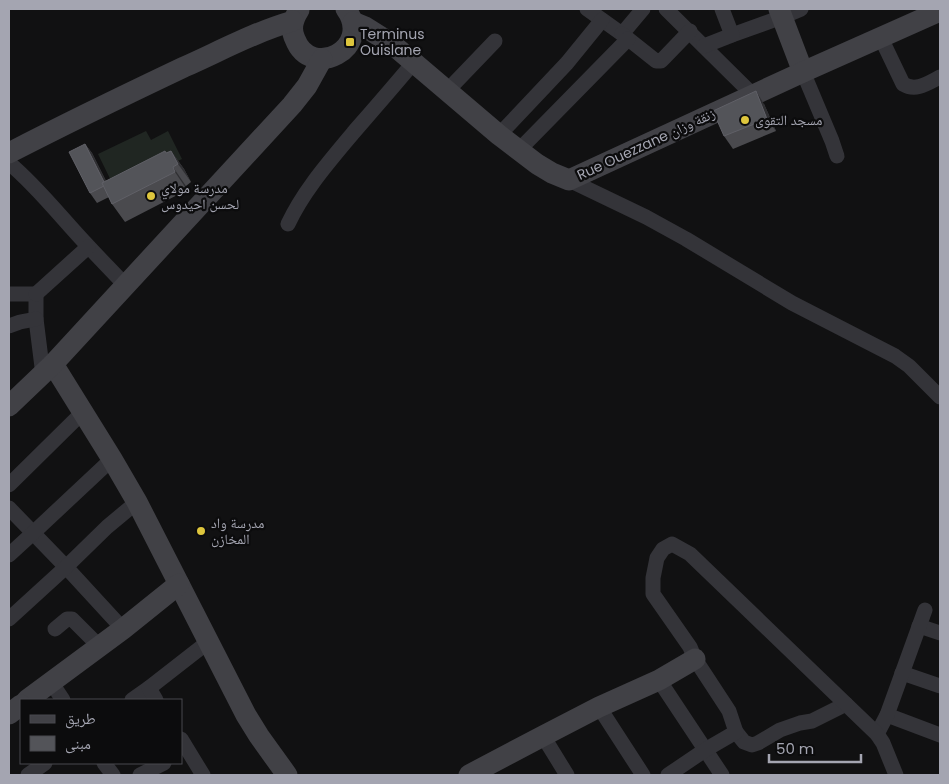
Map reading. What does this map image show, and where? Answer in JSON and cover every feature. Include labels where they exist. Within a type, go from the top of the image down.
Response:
[{"type":"street","points":[[587,9],[656,61],[664,58],[690,31]]},
{"type":"street","points":[[519,150],[625,37],[643,9]]},
{"type":"street","points":[[666,9],[753,95]]},
{"type":"street","points":[[722,9],[732,35]]},
{"type":"street","points":[[704,46],[788,11],[803,72],[837,156]]},
{"type":"street","name":"Rue Ouezzane زنقة وزان","points":[[349,16],[414,62],[499,135],[537,164],[569,180],[940,11]]},
{"type":"street","points":[[296,15],[293,35],[299,47],[309,56],[322,59],[341,53],[350,42],[353,29],[349,16]]},
{"type":"street","points":[[9,153],[98,108],[296,15]]},
{"type":"street","points":[[499,135],[567,63],[602,20]]},
{"type":"street","points":[[881,38],[903,84],[912,88],[918,88],[940,77]]},
{"type":"street","points":[[447,91],[495,41]]},
{"type":"street","points":[[9,405],[48,369],[292,105],[307,86],[322,59]]},
{"type":"street","points":[[288,224],[301,199],[313,182],[414,62]]},
{"type":"street","points":[[9,163],[54,208],[126,286]]},
{"type":"street","points":[[569,180],[662,226],[792,303],[894,356],[909,366],[940,397]]},
{"type":"street","points":[[9,294],[36,294],[88,247]]},
{"type":"street","points":[[36,294],[36,319],[48,369],[83,412],[112,459],[179,584],[246,716],[287,775]]},
{"type":"street","points":[[9,326],[36,319]]},
{"type":"street","points":[[9,484],[83,412]]},
{"type":"street","points":[[9,555],[112,459]]},
{"type":"street","points":[[9,618],[136,502]]},
{"type":"street","points":[[9,508],[123,629]]},
{"type":"street","points":[[846,704],[812,721],[780,730],[758,744],[752,745],[744,742],[736,732],[729,711],[695,659],[690,647],[653,594],[653,578],[657,558],[663,549],[672,544],[690,554],[797,658],[846,704],[877,734],[883,743],[896,775]]},
{"type":"street","points":[[28,699],[123,629],[179,584]]},
{"type":"street","points":[[877,734],[887,715],[925,610]]},
{"type":"street","points":[[55,629],[67,619],[72,619],[100,646]]},
{"type":"street","points":[[919,626],[940,633]]},
{"type":"street","points":[[136,699],[153,694],[208,642]]},
{"type":"street","points":[[469,775],[495,769],[542,736],[599,707],[659,680],[695,659]]},
{"type":"street","points":[[902,673],[940,686]]},
{"type":"street","points":[[659,680],[722,775]]},
{"type":"street","points":[[51,682],[62,699]]},
{"type":"street","points":[[9,714],[20,706]]},
{"type":"street","points":[[599,707],[643,775]]},
{"type":"street","points":[[887,715],[940,735]]},
{"type":"street","points":[[668,775],[736,732]]},
{"type":"street","points":[[542,736],[568,775]]},
{"type":"street","points":[[184,748],[204,775]]},
{"type":"street","points":[[28,775],[44,764]]},
{"type":"street","points":[[105,764],[113,775]]},
{"type":"street","points":[[140,775],[162,764]]},
{"type":"shaded area","points":[[146,131],[151,140],[168,131],[182,159],[116,191],[98,154]]},
{"type":"building","points":[[756,91],[767,119],[724,136],[713,111]]},
{"type":"building","points":[[85,144],[104,182],[102,183],[104,186],[90,193],[69,152]]},
{"type":"building","points":[[165,151],[166,153],[171,151],[178,164],[173,167],[175,172],[112,204],[102,183]]},
{"type":"place","name":"Terminus Ouislane","points":[[350,42]]},
{"type":"place","name":"مسجد التقوى","points":[[745,120]]},
{"type":"place","name":"مدرسة مولاي لحسن احيدوس","points":[[151,196]]},
{"type":"place","name":"مدرسة واد المخازن","points":[[201,531]]}]
